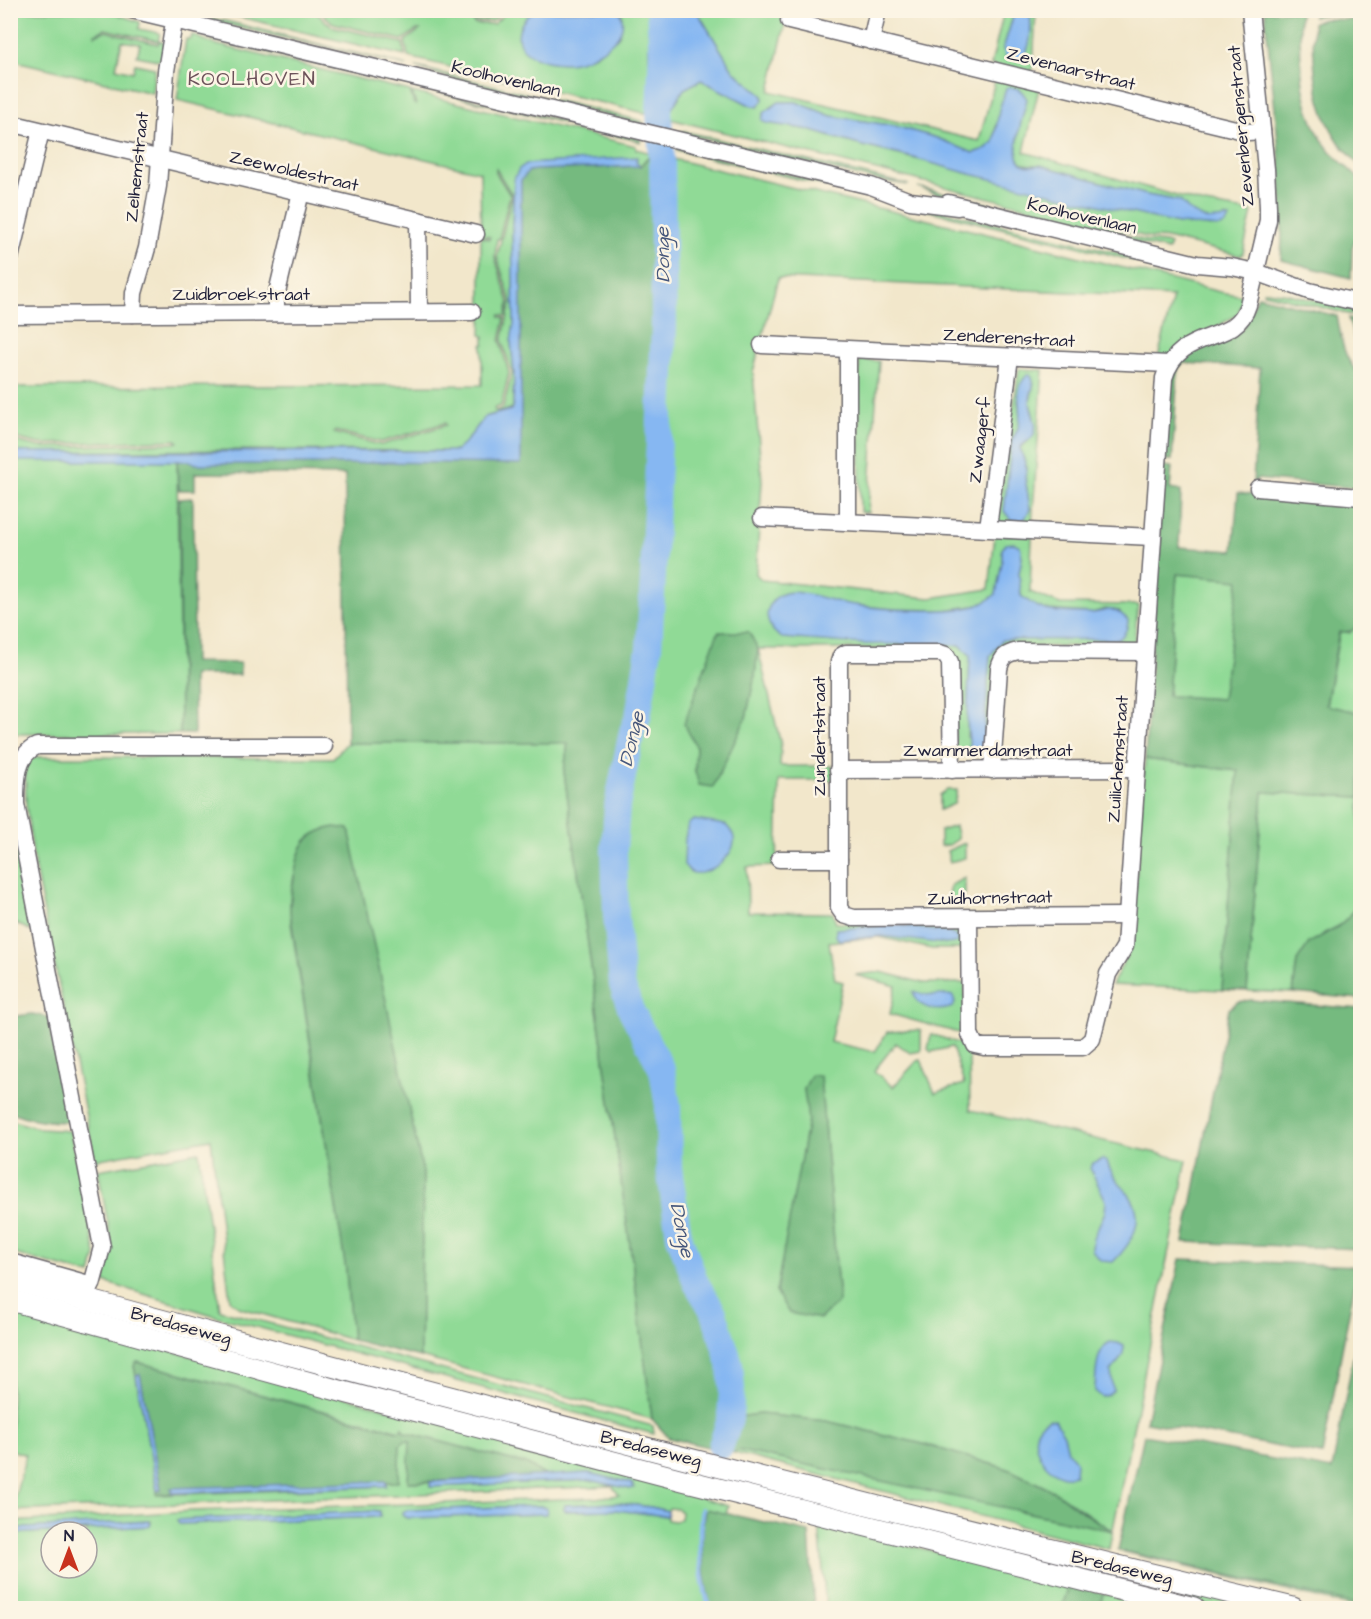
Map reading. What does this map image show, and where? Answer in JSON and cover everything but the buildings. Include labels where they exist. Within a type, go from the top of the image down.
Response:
[{"type":"main road","name":"Bredaseweg","points":[[10,1280],[347,1371],[838,1498],[1106,1575],[1194,1608]]},
{"type":"main road","name":"Bredaseweg","points":[[10,1300],[355,1395],[833,1518],[1106,1575],[1293,1608]]},
{"type":"main road","points":[[833,1518],[825,1512],[824,1505],[828,1500],[838,1498]]},
{"type":"street","name":"Koolhovenlaan","points":[[132,10],[175,16],[871,186],[912,190],[958,207],[1197,264],[1232,267],[1254,278],[1360,303]]},
{"type":"street","points":[[871,41],[878,10]]},
{"type":"street","name":"Zevenbergenstraat","points":[[1250,10],[1266,169],[1268,220],[1254,278]]},
{"type":"street","name":"Zelhemstraat","points":[[133,314],[134,293],[152,226],[160,159],[166,71],[175,16]]},
{"type":"street","name":"Zevenaarstraat","points":[[789,21],[1248,132],[1262,131]]},
{"type":"street","name":"Zeewoldestraat","points":[[10,123],[476,234]]},
{"type":"street","points":[[10,258],[41,131]]},
{"type":"street","points":[[276,313],[276,297],[300,192]]},
{"type":"street","points":[[418,220],[419,312]]},
{"type":"street","points":[[1168,364],[1185,347],[1237,324],[1246,310],[1254,278]]},
{"type":"street","name":"Zuidbroekstraat","points":[[10,315],[472,312]]},
{"type":"street","name":"Zenderenstraat","points":[[762,345],[1168,364]]},
{"type":"street","points":[[848,350],[848,521]]},
{"type":"street","name":"Zwaagerf","points":[[988,528],[1010,357]]},
{"type":"street","name":"Zuilichemstraat","points":[[969,918],[970,1034],[975,1045],[984,1047],[1083,1047],[1092,1039],[1108,974],[1125,946],[1162,398],[1168,364]]},
{"type":"street","points":[[1258,488],[1360,497]]},
{"type":"street","points":[[762,518],[1152,537]]},
{"type":"street","points":[[992,770],[999,669],[1001,660],[1006,654],[1018,651],[1145,652]]},
{"type":"street","name":"Zundertstraat","points":[[854,918],[844,915],[839,908],[839,662],[842,656],[846,653],[940,653],[946,655],[950,662],[952,770]]},
{"type":"street","points":[[10,1262],[92,1285],[102,1247],[16,804],[16,778],[22,760],[31,748],[37,746],[324,746]]},
{"type":"street","name":"Zwammerdamstraat","points":[[838,770],[1137,769]]},
{"type":"street","points":[[779,859],[839,859]]},
{"type":"street","name":"Zuidhornstraat","points":[[854,918],[1128,916]]},
{"type":"green space","points":[[11,11],[107,11],[140,22],[139,29],[160,33],[158,41],[105,29],[95,34],[105,31],[158,44],[159,41],[165,43],[162,61],[137,56],[140,44],[122,41],[116,68],[133,72],[135,64],[155,68],[152,93],[11,60]]},
{"type":"green space","points":[[214,11],[315,11],[331,26],[403,43],[405,56]]},
{"type":"green space","points":[[319,11],[503,11],[493,21],[473,22],[474,24],[494,24],[507,11],[535,11],[530,13],[575,62],[596,55],[619,36],[622,14],[619,11],[648,11],[651,111],[644,113],[408,57],[405,41],[420,30],[402,40],[333,23]]},
{"type":"green space","points":[[697,11],[788,11],[770,91],[979,141],[996,77],[1039,88],[1024,152],[1205,204],[1252,212],[1243,253],[1241,256],[1171,239],[1151,238],[666,118],[684,89],[701,80],[752,106],[763,96],[733,71]],"holes":[[[779,102],[796,102],[831,116],[895,126],[937,138],[973,153],[985,149],[994,142],[996,125],[1019,134],[1017,154],[1020,161],[1025,164],[1040,165],[1147,195],[1180,201],[1191,212],[1207,220],[1226,217],[1211,227],[1178,224],[859,145],[805,129],[766,123],[770,108]]]},
{"type":"green space","points":[[1004,11],[1015,11],[1003,49],[1031,33],[1030,11],[1036,11],[1031,75],[991,65]]},
{"type":"green space","points":[[1265,11],[1300,11],[1303,84],[1312,119],[1330,151],[1360,180],[1360,223],[1352,249],[1351,278],[1281,260],[1280,166]]},
{"type":"green space","points":[[1313,11],[1360,11],[1360,16],[1313,17]]},
{"type":"green space","points":[[211,19],[222,20],[407,66],[211,21]]},
{"type":"green space","points":[[1324,19],[1360,20],[1360,167],[1341,145],[1331,128],[1320,99],[1315,69],[1313,22]]},
{"type":"green space","points":[[192,35],[214,44],[410,91],[416,105],[412,92],[636,146],[636,149],[651,153],[640,166],[636,162],[637,158],[526,164],[514,179],[512,227],[514,324],[511,342],[514,372],[513,408],[485,417],[456,451],[11,452],[11,440],[40,447],[178,442],[177,440],[40,444],[11,437],[11,387],[482,385],[484,336],[481,335],[482,312],[487,314],[488,311],[482,310],[481,305],[481,237],[489,239],[490,237],[481,235],[480,172],[177,100],[186,39],[191,39]],"holes":[[[496,169],[512,195],[497,257],[511,302],[502,341],[512,373],[503,408],[495,411],[494,408],[501,406],[509,373],[500,341],[505,318],[500,315],[506,316],[509,303],[495,257],[497,239],[499,239],[510,195],[496,173]],[[445,423],[446,425],[381,445],[334,433],[335,431],[381,442]]]},
{"type":"green space","points":[[206,36],[383,77],[403,84],[214,40]]},
{"type":"green space","points":[[416,67],[642,121],[642,124],[439,75]]},
{"type":"green space","points":[[412,86],[425,88],[641,139],[640,142]]},
{"type":"green space","points":[[682,131],[909,185],[881,181],[681,133]]},
{"type":"green space","points":[[678,148],[880,196],[905,205],[677,150]]},
{"type":"green space","points":[[651,154],[669,158],[664,408],[656,589],[649,667],[624,791],[618,867],[626,977],[665,1058],[679,1120],[679,1167],[684,1218],[694,1259],[728,1328],[735,1351],[739,1390],[738,1417],[760,1414],[826,1421],[923,1444],[1008,1469],[1057,1493],[1113,1531],[738,1450],[734,1453],[669,1438],[652,1419],[564,772],[568,743],[347,743],[345,475],[195,473],[195,490],[179,490],[177,461],[518,462],[521,180],[529,171],[535,170],[640,166]]},
{"type":"green space","points":[[669,158],[1244,296],[1238,314],[1164,359],[1158,358],[1173,297],[778,278],[753,372],[762,481],[756,574],[762,580],[930,598],[989,589],[995,534],[1032,536],[1030,592],[1060,604],[1138,605],[1134,645],[1008,647],[987,755],[955,756],[954,649],[758,649],[781,745],[780,766],[833,766],[833,780],[779,780],[777,866],[747,867],[748,912],[833,913],[836,923],[960,927],[965,949],[932,949],[879,937],[829,942],[835,980],[843,982],[830,1042],[875,1052],[887,1032],[921,1030],[921,1051],[910,1053],[896,1043],[874,1071],[893,1087],[917,1061],[921,1060],[935,1093],[964,1084],[952,1047],[931,1052],[928,1049],[931,1034],[964,1045],[969,1054],[970,1110],[1187,1160],[1109,1549],[734,1453],[738,1450],[1111,1530],[1057,1493],[1008,1469],[923,1444],[826,1421],[760,1414],[738,1417],[739,1390],[735,1351],[728,1328],[694,1259],[684,1218],[679,1167],[679,1120],[665,1058],[626,977],[618,867],[624,791],[649,667],[656,589],[664,408]],"holes":[[[1002,549],[1022,557],[1019,573],[1021,596],[1035,606],[1047,610],[1092,613],[1105,609],[1120,611],[1119,639],[1002,639],[990,656],[983,748],[967,737],[970,655],[960,645],[864,644],[825,640],[851,605],[944,610],[980,605],[996,595]],[[750,637],[758,649],[746,718],[695,771],[696,746]],[[820,1076],[839,1301],[796,1188],[808,1119],[804,1089]]]},
{"type":"green space","points":[[918,187],[1147,241],[1170,244],[1168,250],[942,196]]},
{"type":"green space","points":[[913,207],[938,210],[1165,264],[1164,269],[1097,251]]},
{"type":"green space","points":[[1267,291],[1360,311],[1360,317],[1263,293]]},
{"type":"green space","points":[[1258,296],[1337,316],[1346,355],[1354,369],[1360,374],[1360,484],[1357,488],[1256,479],[1256,482],[1253,482],[1260,368],[1184,363],[1178,369],[1172,460],[1164,460],[1173,367],[1198,348],[1226,340],[1243,328]]},
{"type":"green space","points":[[1348,318],[1360,321],[1360,356]]},
{"type":"green space","points":[[859,360],[879,361],[868,512],[860,512]]},
{"type":"green space","points":[[1019,369],[1043,370],[1032,525],[996,523]],"holes":[[[1034,382],[1030,402],[1034,418],[1028,441],[1020,448],[1027,468],[1025,477],[1030,509],[1012,439],[1020,422],[1018,401]]]},
{"type":"green space","points":[[10,458],[177,461],[180,734],[17,734],[11,731]]},
{"type":"green space","points":[[1163,466],[1172,467],[1170,489],[1181,491],[1179,547],[1233,551],[1238,493],[1360,504],[1360,616],[1354,629],[1339,632],[1326,705],[1360,713],[1360,797],[1263,792],[1247,991],[1222,990],[1238,771],[1145,759]],"holes":[[[1177,574],[1239,580],[1222,699],[1168,696]]]},
{"type":"green space","points":[[193,498],[194,662],[240,663],[240,675],[193,675],[194,734],[180,734],[179,499]]},
{"type":"green space","points":[[1177,574],[1240,579],[1222,699],[1168,696]]},
{"type":"green space","points":[[1360,616],[1360,713],[1326,706],[1340,631],[1350,633],[1359,622]]},
{"type":"green space","points":[[718,632],[749,632],[758,649],[746,718],[713,787],[699,785],[695,771],[696,746],[684,724]]},
{"type":"green space","points":[[568,742],[564,772],[652,1419],[420,1357],[423,1173],[393,1037],[294,876],[290,899],[291,923],[346,1270],[352,1340],[241,1308],[230,1300],[211,1139],[95,1160],[35,869],[26,805],[25,757],[333,758],[347,743]]},
{"type":"green space","points":[[1145,759],[1238,771],[1222,990],[1112,985],[1131,947]]},
{"type":"green space","points":[[947,790],[957,790],[954,804],[940,810],[940,795]]},
{"type":"green space","points":[[1263,792],[1360,797],[1360,888],[1353,912],[1339,926],[1324,933],[1297,961],[1293,993],[1247,991]]},
{"type":"green space","points":[[10,806],[31,931],[11,921]]},
{"type":"green space","points":[[955,826],[958,839],[949,845],[940,846],[940,831]]},
{"type":"green space","points":[[334,827],[349,829],[423,1173],[420,1357],[352,1340],[346,1270],[290,912],[293,883],[301,848],[316,833]]},
{"type":"green space","points":[[965,843],[965,858],[950,862],[947,851]]},
{"type":"green space","points":[[965,878],[965,894],[958,899],[948,899],[951,885]]},
{"type":"green space","points":[[1360,888],[1360,999],[1293,993],[1297,961],[1309,943],[1339,926],[1353,912]]},
{"type":"green space","points":[[881,972],[924,983],[965,983],[966,1035],[890,1014],[896,986],[855,975]]},
{"type":"green space","points":[[1251,1000],[1360,1009],[1360,1249],[1184,1242],[1229,1009],[1238,1002]]},
{"type":"green space","points":[[32,1014],[48,1017],[69,1122],[40,1120],[11,1112],[10,1017]]},
{"type":"green space","points":[[811,1075],[820,1076],[839,1301],[820,1319],[789,1313],[776,1292],[808,1120],[804,1089]]},
{"type":"green space","points":[[10,1120],[41,1129],[70,1131],[96,1254],[91,1275],[11,1253]]},
{"type":"green space","points":[[199,1152],[220,1310],[653,1426],[654,1434],[219,1317],[104,1282],[113,1251],[98,1170]]},
{"type":"green space","points":[[1180,1259],[1358,1266],[1322,1455],[1146,1422]]},
{"type":"green space","points":[[11,1308],[696,1491],[695,1496],[728,1506],[707,1594],[711,1608],[11,1608],[11,1534],[39,1532],[39,1580],[99,1580],[99,1529],[150,1526],[151,1521],[99,1524],[99,1520],[44,1520],[192,1511],[595,1498],[619,1495],[612,1486],[11,1511],[11,1502],[14,1501],[26,1455],[11,1450]],"holes":[[[137,1362],[526,1464],[548,1477],[589,1473],[630,1489],[590,1480],[430,1487],[430,1482],[408,1482],[411,1441],[405,1441],[400,1445],[398,1481],[386,1481],[386,1486],[158,1495],[134,1366]],[[619,1503],[668,1511],[669,1508],[678,1509],[681,1512],[680,1519],[667,1520],[667,1516],[615,1510],[565,1511],[564,1509],[565,1505]],[[543,1506],[546,1514],[407,1518],[404,1517],[403,1512],[407,1510]],[[380,1511],[380,1517],[180,1524],[177,1520]]]},
{"type":"green space","points":[[1360,1321],[1360,1605],[1118,1550],[1144,1435],[1332,1470]]},
{"type":"green space","points":[[137,1362],[397,1431],[402,1427],[404,1432],[526,1464],[548,1477],[408,1482],[410,1441],[405,1441],[400,1445],[398,1482],[172,1488],[172,1493],[157,1495],[157,1491],[161,1490],[140,1375],[136,1375],[134,1366]]},
{"type":"green space","points":[[706,1509],[809,1532],[814,1608],[791,1608],[777,1605],[761,1608],[711,1608],[703,1558],[702,1532]]},
{"type":"green space","points":[[39,1520],[39,1527],[11,1529],[11,1522]]},
{"type":"green space","points":[[819,1523],[1069,1585],[1062,1608],[826,1608]]},
{"type":"green space","points":[[1122,1545],[1360,1603],[1360,1608],[1124,1552]]},
{"type":"green space","points":[[1138,1579],[1259,1608],[1219,1608],[1136,1586]]},
{"type":"green space","points":[[1069,1585],[1103,1593],[1100,1608],[1062,1608]]},
{"type":"green space","points":[[1103,1593],[1160,1608],[1100,1608]]},
{"type":"water","points":[[619,10],[622,22],[618,37],[601,51],[575,62],[545,61],[535,57],[521,46],[518,37],[523,22],[535,11]]},
{"type":"water","points":[[648,11],[697,11],[733,70],[763,96],[758,107],[701,80],[684,89],[666,118],[651,111]]},
{"type":"water","points":[[1015,11],[1030,11],[1031,30],[1028,49],[1021,60],[1007,59],[1003,49]]},
{"type":"water","points":[[1009,87],[1020,90],[1027,99],[1017,146],[1020,161],[1026,165],[1040,165],[1147,195],[1180,201],[1191,212],[1207,220],[1230,218],[1225,225],[1220,227],[1178,224],[966,173],[805,129],[766,123],[762,120],[764,113],[779,102],[796,102],[831,116],[895,126],[937,138],[973,153],[985,149],[994,142],[999,110],[1006,89]]},
{"type":"water","points":[[637,157],[636,162],[640,166],[535,170],[529,171],[521,180],[521,464],[376,462],[196,464],[190,461],[11,461],[11,452],[456,451],[485,417],[513,408],[512,227],[514,179],[519,169],[526,164]]},
{"type":"water","points":[[1029,374],[1033,380],[1030,401],[1035,430],[1031,438],[1020,448],[1027,469],[1025,477],[1030,509],[1024,520],[1011,520],[1004,511],[1012,439],[1019,422],[1019,388]]},
{"type":"water","points":[[1014,543],[1020,546],[1022,557],[1019,573],[1021,596],[1036,606],[1056,612],[1090,613],[1114,610],[1128,620],[1128,626],[1119,639],[1002,640],[990,656],[983,748],[970,750],[967,722],[970,655],[960,645],[864,644],[782,638],[773,630],[767,616],[768,609],[775,599],[780,595],[794,592],[877,608],[935,610],[981,604],[996,594],[1002,549],[1006,544]]},
{"type":"water","points":[[694,820],[726,825],[734,839],[732,848],[724,860],[711,870],[697,873],[690,871],[684,865],[688,824]]},
{"type":"water","points":[[897,925],[949,933],[956,936],[958,941],[946,944],[881,936],[839,940],[836,936],[836,929]]},
{"type":"water","points":[[913,992],[950,995],[953,996],[955,1002],[953,1007],[947,1009],[929,1008],[915,998]]},
{"type":"water","points":[[1102,1159],[1107,1161],[1113,1174],[1133,1202],[1137,1220],[1132,1238],[1113,1262],[1101,1261],[1092,1250],[1093,1238],[1105,1212],[1106,1201],[1090,1168],[1093,1163]]},
{"type":"water","points":[[1110,1342],[1124,1346],[1124,1350],[1120,1360],[1111,1371],[1113,1391],[1102,1397],[1095,1391],[1097,1364],[1101,1350]]},
{"type":"water","points":[[140,1374],[161,1490],[157,1491],[136,1375]]},
{"type":"water","points":[[1049,1419],[1055,1420],[1064,1435],[1068,1451],[1076,1461],[1075,1475],[1065,1476],[1055,1472],[1040,1456],[1036,1446],[1036,1435],[1040,1426]]},
{"type":"water","points":[[588,1473],[632,1483],[634,1488],[590,1480],[430,1487],[430,1482]]},
{"type":"water","points":[[386,1481],[386,1486],[172,1493],[171,1488]]},
{"type":"water","points":[[619,1503],[668,1511],[667,1516],[615,1510],[564,1510],[565,1505]]},
{"type":"water","points":[[543,1506],[547,1508],[546,1514],[407,1518],[402,1515],[407,1510]]},
{"type":"water","points":[[380,1511],[380,1517],[179,1524],[177,1520]]},
{"type":"water","points":[[149,1521],[151,1524],[150,1526],[99,1529],[99,1524]]},
{"type":"water","points":[[39,1527],[39,1532],[11,1534],[11,1529]]},
{"type":"waterway","name":"Donge","points":[[659,10],[662,52],[659,113],[662,162],[664,326],[653,575],[649,648],[638,717],[632,731],[617,806],[614,850],[616,915],[622,985],[631,1010],[662,1070],[668,1106],[669,1168],[679,1236],[696,1283],[714,1313],[730,1364],[732,1388],[730,1419],[721,1446]]},
{"type":"waterway","points":[[702,1509],[700,1560],[710,1608]]},
{"type":"district","name":"KOOLHOVEN","points":[[252,79]]}]
